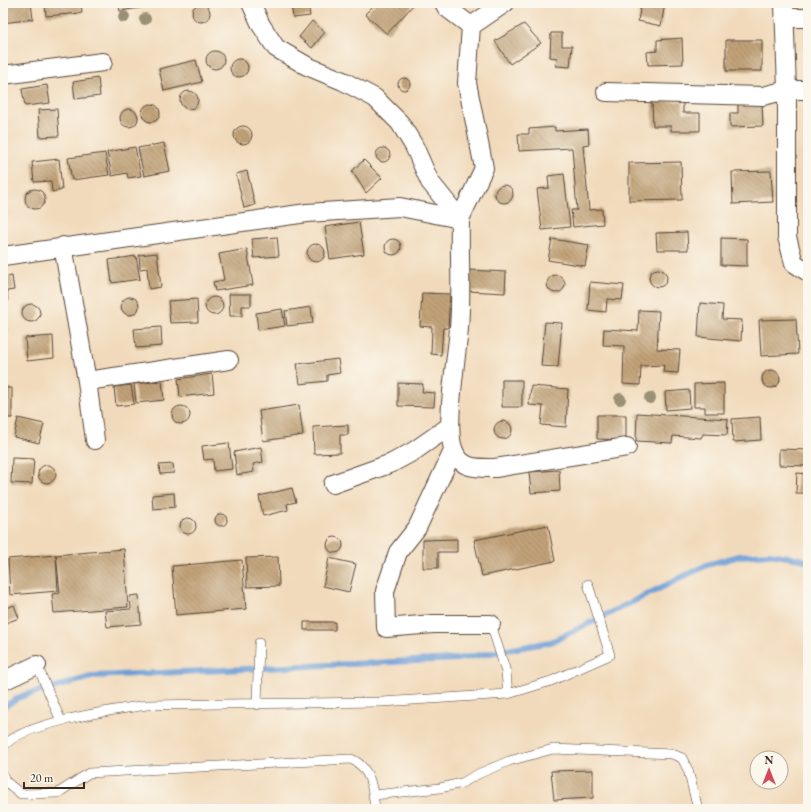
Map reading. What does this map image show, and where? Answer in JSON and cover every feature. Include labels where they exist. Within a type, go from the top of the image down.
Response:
[{"type":"street","points":[[251,3],[261,25],[276,48],[306,66],[343,81],[375,98],[400,123],[414,146],[430,182],[460,218]]},
{"type":"street","points":[[444,3],[447,8],[471,26]]},
{"type":"street","points":[[471,26],[505,3]]},
{"type":"street","points":[[808,18],[784,11],[787,90],[787,237],[794,263],[808,272]]},
{"type":"street","points":[[471,26],[467,83],[479,150],[484,168],[460,218],[459,326],[450,426],[453,451],[417,528],[398,552],[385,591],[386,628],[433,624],[494,631]]},
{"type":"street","points":[[3,75],[104,62]]},
{"type":"street","points":[[606,92],[763,96],[787,90],[808,90]]},
{"type":"street","points":[[3,256],[63,246],[306,213],[400,207],[460,218]]},
{"type":"street","points":[[63,246],[87,381],[95,440]]},
{"type":"street","points":[[87,381],[229,360]]},
{"type":"street","points":[[333,484],[392,463],[414,451],[450,426]]},
{"type":"street","points":[[453,451],[465,465],[473,468],[495,468],[627,446]]},
{"type":"street","points":[[3,681],[38,667]]},
{"type":"lane","points":[[3,748],[19,734],[61,721],[109,710],[147,705],[256,705],[382,702],[508,694],[551,681],[610,655],[602,634],[588,584]]},
{"type":"lane","points":[[494,631],[506,672],[508,694]]},
{"type":"lane","points":[[256,705],[259,686],[259,643]]},
{"type":"lane","points":[[38,667],[61,721]]},
{"type":"lane","points":[[374,795],[440,788],[462,783],[478,774],[509,762],[553,749],[672,754],[682,758],[688,770],[698,809]]},
{"type":"lane","points":[[3,775],[5,781],[20,794],[58,793],[89,773],[351,758],[359,762],[365,769],[374,795],[375,809]]},
{"type":"building","points":[[31,3],[33,19],[3,23],[3,5]]},
{"type":"building","points":[[45,3],[81,3],[82,13],[46,16]]},
{"type":"building","points":[[118,3],[159,3],[159,5],[120,11]]},
{"type":"building","points":[[291,3],[308,3],[310,16],[293,18]]},
{"type":"building","points":[[376,3],[415,3],[387,34],[365,14]]},
{"type":"building","points":[[641,3],[665,3],[661,26],[638,21]]},
{"type":"building","points":[[197,4],[205,4],[210,9],[208,20],[205,22],[197,22],[192,17],[192,9]]},
{"type":"building","points":[[312,21],[325,32],[312,48],[299,37]]},
{"type":"building","points":[[524,24],[541,43],[510,64],[495,41]]},
{"type":"building","points":[[551,33],[562,33],[562,46],[572,46],[570,67],[556,66],[557,58],[550,57]]},
{"type":"building","points":[[682,38],[683,64],[648,65],[647,52],[657,51],[657,40]]},
{"type":"building","points":[[726,40],[762,40],[762,71],[726,71]]},
{"type":"building","points":[[211,51],[219,51],[224,56],[222,67],[219,69],[211,69],[206,64],[206,56]]},
{"type":"building","points":[[235,59],[243,59],[248,64],[246,75],[243,77],[235,77],[230,72],[230,64]]},
{"type":"building","points":[[196,60],[202,82],[164,91],[159,69]]},
{"type":"building","points":[[98,78],[100,96],[75,99],[73,82]]},
{"type":"building","points":[[406,78],[409,79],[409,89],[402,90],[399,89],[398,82],[399,79]]},
{"type":"building","points":[[47,85],[50,103],[25,106],[22,89]]},
{"type":"building","points":[[3,89],[6,107],[3,108]]},
{"type":"building","points":[[185,91],[193,91],[198,96],[196,107],[193,109],[185,109],[180,104],[180,96]]},
{"type":"building","points":[[683,101],[683,113],[700,113],[700,131],[671,131],[671,126],[653,126],[652,102]]},
{"type":"building","points":[[147,104],[155,104],[160,109],[158,120],[155,122],[147,122],[142,117],[142,109]]},
{"type":"building","points":[[738,104],[762,104],[763,126],[730,127],[730,113],[738,113]]},
{"type":"building","points":[[57,109],[59,136],[40,137],[38,110]]},
{"type":"building","points":[[125,109],[133,109],[138,114],[136,125],[133,127],[125,127],[120,122],[120,114]]},
{"type":"building","points":[[239,126],[247,126],[252,131],[250,142],[247,144],[239,144],[234,139],[234,131]]},
{"type":"building","points":[[555,127],[555,131],[588,129],[589,144],[583,145],[589,210],[602,209],[603,224],[573,227],[571,210],[577,210],[572,148],[519,151],[518,134],[529,134],[529,129]]},
{"type":"building","points":[[164,143],[170,171],[144,176],[138,148]]},
{"type":"building","points":[[135,147],[141,176],[128,178],[127,173],[112,176],[107,152]]},
{"type":"building","points":[[380,148],[386,148],[390,152],[390,158],[386,162],[380,162],[376,158],[376,152]]},
{"type":"building","points":[[105,153],[109,175],[72,180],[68,158]]},
{"type":"building","points":[[59,159],[62,190],[52,192],[51,181],[34,182],[32,162]]},
{"type":"building","points":[[364,160],[382,178],[366,193],[352,171]]},
{"type":"building","points":[[681,162],[682,200],[629,201],[629,163]]},
{"type":"building","points":[[5,166],[7,185],[3,186],[3,167]]},
{"type":"building","points":[[247,171],[255,205],[244,208],[236,174]]},
{"type":"building","points":[[771,171],[773,202],[733,204],[732,172]]},
{"type":"building","points":[[564,174],[570,227],[542,230],[537,189],[549,188],[548,176]]},
{"type":"building","points":[[504,185],[510,188],[513,194],[510,200],[504,203],[498,200],[495,194],[498,188]]},
{"type":"building","points":[[35,189],[42,192],[45,199],[42,206],[35,209],[28,206],[25,199],[28,192]]},
{"type":"building","points":[[359,222],[364,254],[330,259],[325,227]]},
{"type":"building","points":[[687,232],[688,250],[657,250],[656,233]]},
{"type":"building","points":[[277,237],[279,256],[254,258],[252,239]]},
{"type":"building","points":[[721,238],[747,239],[747,266],[721,265]]},
{"type":"building","points":[[393,239],[399,241],[401,247],[399,253],[393,255],[387,253],[385,247],[387,241]]},
{"type":"building","points":[[552,239],[589,245],[585,266],[548,260]]},
{"type":"building","points":[[312,244],[320,244],[325,249],[323,260],[320,262],[312,262],[307,257],[307,249]]},
{"type":"building","points":[[247,249],[253,285],[215,291],[213,282],[224,280],[219,254]]},
{"type":"building","points":[[157,253],[161,287],[149,289],[147,268],[140,269],[139,255]]},
{"type":"building","points":[[136,256],[140,279],[112,283],[109,260]]},
{"type":"building","points":[[654,269],[662,269],[667,274],[665,285],[662,287],[654,287],[649,282],[649,274]]},
{"type":"building","points":[[468,270],[506,272],[505,293],[468,291]]},
{"type":"building","points":[[552,275],[560,275],[565,280],[563,291],[560,293],[552,293],[547,288],[547,280]]},
{"type":"building","points":[[12,276],[14,290],[7,291],[8,302],[3,302],[3,277]]},
{"type":"building","points":[[590,282],[624,285],[622,300],[607,299],[606,312],[588,310]]},
{"type":"building","points":[[422,293],[450,294],[448,328],[443,328],[441,355],[431,354],[432,327],[420,326]]},
{"type":"building","points":[[229,294],[251,294],[251,306],[242,306],[242,316],[230,316]]},
{"type":"building","points":[[126,297],[134,297],[139,302],[137,313],[134,315],[126,315],[121,310],[121,302]]},
{"type":"building","points":[[210,297],[218,297],[223,302],[221,313],[218,315],[210,315],[205,310],[205,302]]},
{"type":"building","points":[[197,299],[198,322],[170,323],[168,301]]},
{"type":"building","points":[[700,303],[723,305],[722,319],[742,320],[741,341],[698,337]]},
{"type":"building","points":[[27,304],[35,304],[40,309],[38,320],[35,322],[27,322],[22,317],[22,309]]},
{"type":"building","points":[[311,307],[313,323],[287,326],[285,311]]},
{"type":"building","points":[[282,309],[285,326],[258,330],[256,313]]},
{"type":"building","points":[[639,310],[659,311],[657,349],[680,350],[678,373],[663,372],[664,365],[641,366],[640,385],[623,384],[624,346],[603,345],[604,329],[638,331]]},
{"type":"building","points":[[796,319],[798,354],[761,356],[759,320]]},
{"type":"building","points":[[3,320],[7,330],[3,337]]},
{"type":"building","points":[[545,322],[562,323],[558,367],[541,366]]},
{"type":"building","points":[[161,327],[162,346],[136,348],[134,329]]},
{"type":"building","points":[[53,336],[54,358],[27,361],[25,338]]},
{"type":"building","points":[[338,359],[340,373],[327,375],[327,381],[300,384],[297,364]]},
{"type":"building","points":[[767,370],[775,370],[780,375],[778,386],[775,388],[767,388],[762,383],[762,375]]},
{"type":"building","points":[[212,374],[214,393],[180,397],[178,379]]},
{"type":"building","points":[[502,380],[522,380],[522,407],[502,407]]},
{"type":"building","points":[[162,381],[164,400],[136,403],[134,384]]},
{"type":"building","points":[[398,383],[423,384],[422,392],[435,393],[434,407],[398,406]]},
{"type":"building","points":[[724,383],[724,413],[705,413],[705,407],[694,407],[694,384]]},
{"type":"building","points":[[131,385],[134,404],[116,406],[114,387]]},
{"type":"building","points":[[531,386],[568,389],[566,427],[541,425],[543,406],[529,405]]},
{"type":"building","points":[[3,388],[12,388],[12,418],[3,418]]},
{"type":"building","points":[[689,390],[690,408],[666,410],[665,392]]},
{"type":"building","points":[[299,405],[303,435],[263,441],[259,411]]},
{"type":"building","points":[[177,406],[185,406],[190,411],[188,422],[185,424],[177,424],[172,419],[172,411]]},
{"type":"building","points":[[637,413],[728,419],[727,435],[703,434],[701,438],[673,436],[672,443],[636,441]]},
{"type":"building","points":[[597,415],[626,415],[626,440],[597,439]]},
{"type":"building","points":[[760,417],[761,440],[733,442],[732,419]]},
{"type":"building","points":[[18,418],[44,424],[39,443],[14,437]]},
{"type":"building","points":[[499,421],[507,421],[512,426],[510,437],[507,439],[499,439],[494,434],[494,426]]},
{"type":"building","points":[[348,425],[348,435],[340,435],[340,453],[314,454],[313,427]]},
{"type":"building","points":[[229,443],[232,469],[214,471],[213,459],[204,460],[202,446]]},
{"type":"building","points":[[261,447],[263,462],[253,464],[254,472],[237,475],[234,452]]},
{"type":"building","points":[[779,449],[808,450],[808,466],[779,465]]},
{"type":"building","points":[[12,458],[34,459],[32,484],[11,483]]},
{"type":"building","points":[[173,464],[174,473],[160,474],[159,465]]},
{"type":"building","points":[[43,465],[51,465],[56,470],[54,481],[51,483],[43,483],[38,478],[38,470]]},
{"type":"building","points":[[559,470],[560,491],[531,493],[529,472]]},
{"type":"building","points":[[797,473],[808,474],[808,493],[796,493]]},
{"type":"building","points":[[292,488],[296,502],[287,504],[288,510],[263,516],[259,496]]},
{"type":"building","points":[[174,493],[175,507],[153,509],[152,495]]},
{"type":"building","points":[[221,514],[225,516],[227,520],[225,524],[221,526],[217,524],[215,520],[217,516]]},
{"type":"building","points":[[188,518],[195,523],[196,526],[191,533],[188,534],[181,529],[180,526],[185,519]]},
{"type":"building","points":[[548,525],[555,561],[482,576],[474,540]]},
{"type":"building","points":[[335,537],[341,539],[343,545],[341,551],[335,553],[329,551],[327,545],[329,539]]},
{"type":"building","points":[[457,539],[457,552],[438,552],[438,568],[423,568],[423,540]]},
{"type":"building","points":[[124,549],[128,607],[54,613],[52,594],[60,593],[56,555]]},
{"type":"building","points":[[56,555],[58,591],[10,595],[8,559]]},
{"type":"building","points":[[278,557],[279,586],[247,587],[246,558]]},
{"type":"building","points":[[329,558],[356,564],[349,592],[323,586]]},
{"type":"building","points":[[242,560],[246,609],[176,615],[172,566]]},
{"type":"building","points":[[139,595],[141,624],[107,627],[105,611],[131,609],[130,596]]},
{"type":"building","points":[[14,605],[19,618],[3,624],[3,609]]},
{"type":"building","points":[[304,622],[335,622],[335,630],[304,630]]},
{"type":"building","points":[[593,770],[593,798],[554,800],[551,771]]},
{"type":"waterway","points":[[3,707],[22,696],[95,676],[457,659],[551,642],[707,565],[739,556],[769,554],[801,559],[808,562]]}]
